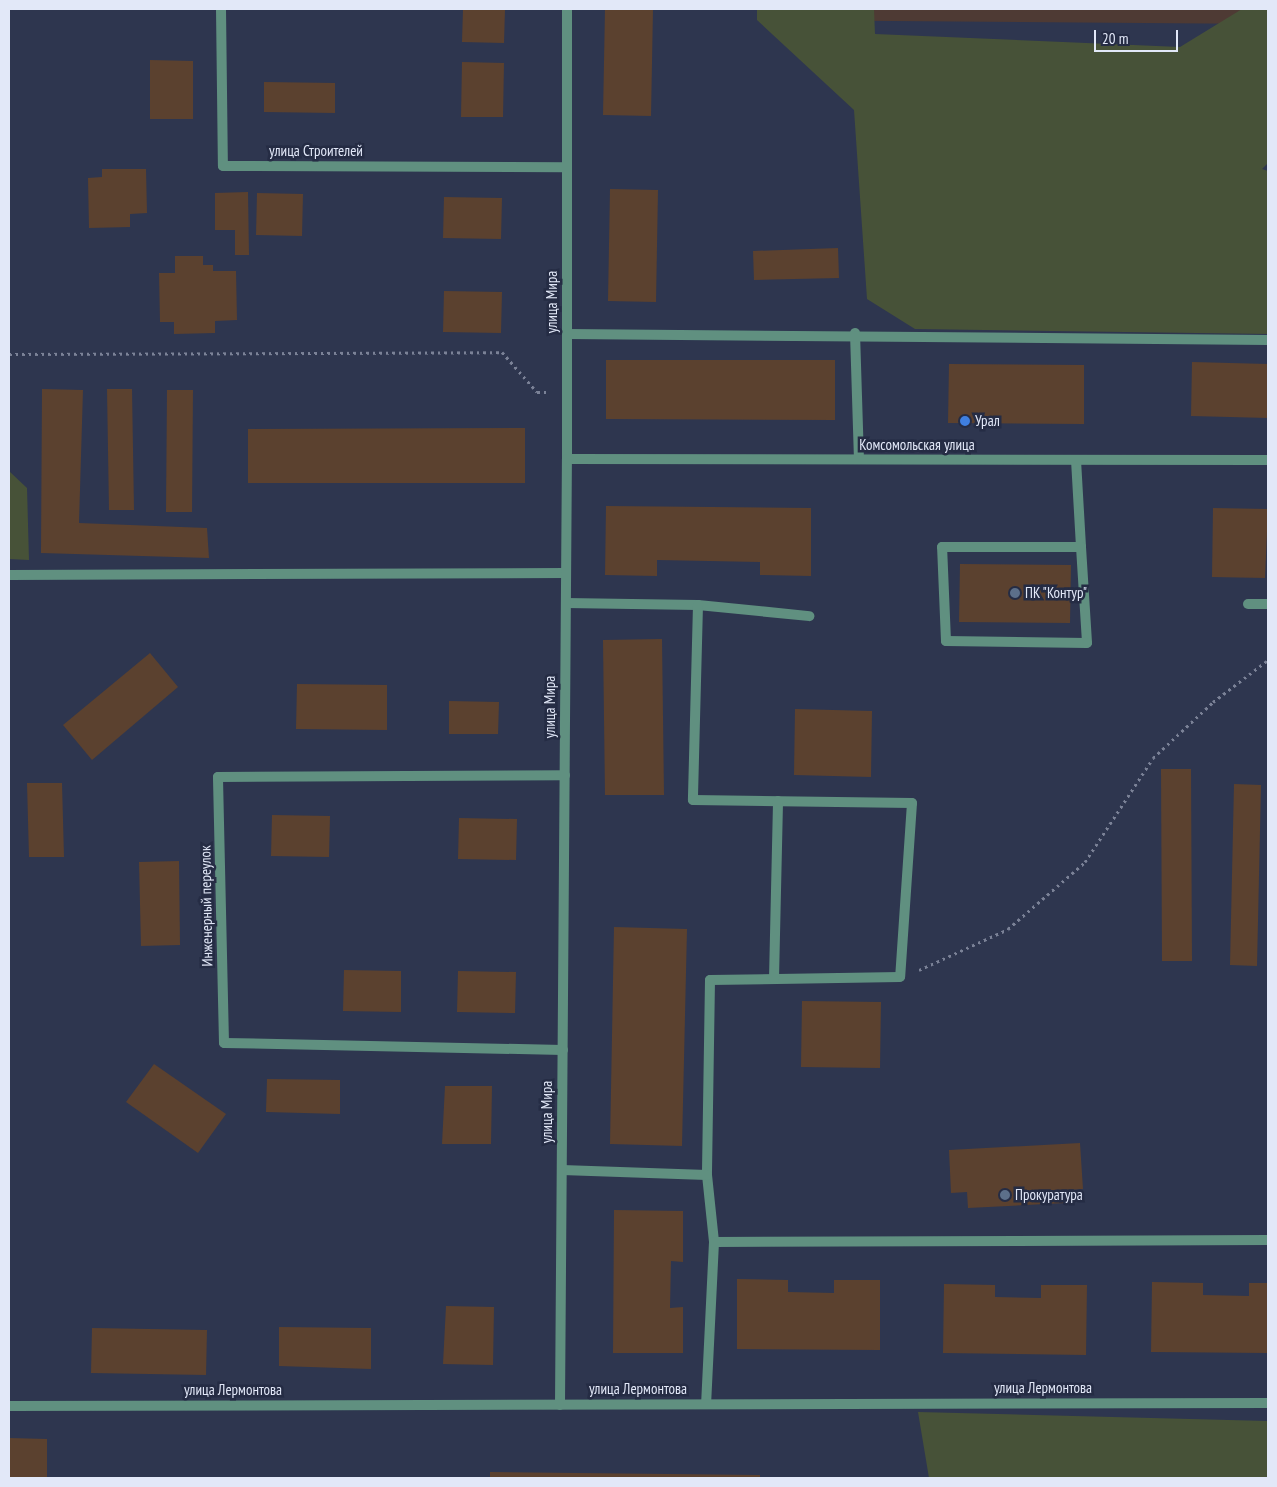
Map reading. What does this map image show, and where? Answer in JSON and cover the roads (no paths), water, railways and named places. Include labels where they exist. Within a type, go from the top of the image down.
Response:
[{"type":"street","name":"улица Строителей","points":[[221,9],[223,166],[567,167]]},
{"type":"street","name":"улица Мира","points":[[560,1404],[567,459],[567,9]]},
{"type":"street","points":[[855,333],[859,459]]},
{"type":"street","points":[[567,334],[855,333],[1268,340]]},
{"type":"street","name":"Комсомольская улица","points":[[567,459],[1268,460]]},
{"type":"street","points":[[1076,460],[1087,643],[946,641],[942,547],[1081,547]]},
{"type":"street","points":[[9,575],[566,573]]},
{"type":"street","points":[[566,603],[698,606],[809,616]]},
{"type":"street","points":[[1248,604],[1268,604]]},
{"type":"street","points":[[698,606],[693,800],[912,803],[900,977],[710,980],[707,1175],[714,1242],[706,1404]]},
{"type":"street","name":"Инженерный переулок","points":[[563,1050],[224,1043],[218,777],[565,775]]},
{"type":"street","points":[[774,979],[778,801]]},
{"type":"street","points":[[562,1170],[707,1175]]},
{"type":"street","points":[[714,1242],[1268,1240]]},
{"type":"street","name":"улица Лермонтова","points":[[9,1406],[1268,1403]]},
{"type":"place","name":"Урал","points":[[965,421]]},
{"type":"place","name":"ПК \"Контур\"","points":[[1015,593]]},
{"type":"place","name":"Прокуратура","points":[[1005,1195]]}]
